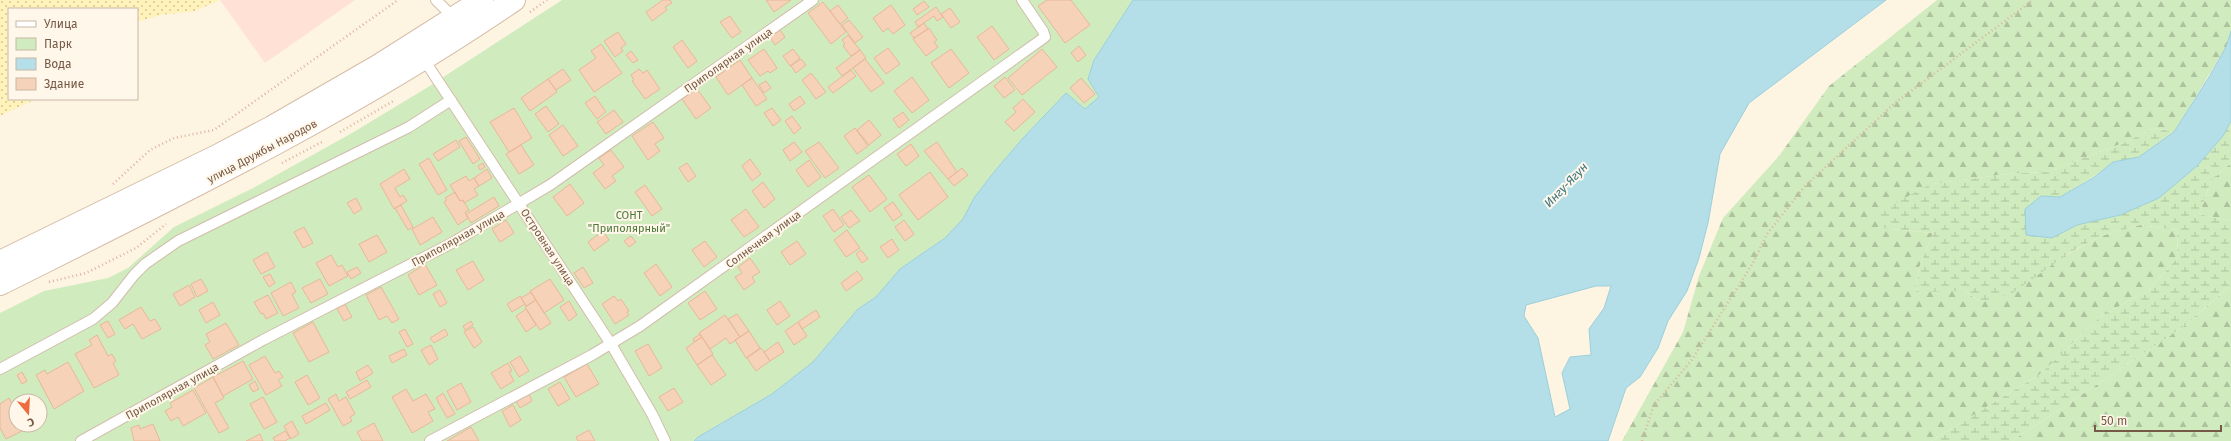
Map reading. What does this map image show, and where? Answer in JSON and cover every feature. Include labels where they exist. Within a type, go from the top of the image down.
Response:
[{"type":"main road","name":"улица Дружбы Народов","points":[[0,262],[215,157],[272,127],[372,70],[482,0]]},
{"type":"main road","name":"улица Дружбы Народов","points":[[0,284],[229,169],[336,111],[424,58],[514,0]]},
{"type":"lane","points":[[436,0],[454,18]]},
{"type":"lane","name":"Приполярная улица","points":[[81,441],[263,340],[452,243],[519,203],[568,172],[813,0]]},
{"type":"lane","name":"Солнечная улица","points":[[430,441],[611,344],[660,313],[1045,37],[1043,30],[1022,0]]},
{"type":"lane","name":"Островная улица","points":[[424,58],[611,344],[652,414],[665,441]]},
{"type":"lane","points":[[0,369],[93,319],[112,303],[140,270],[158,253],[178,241],[409,127],[451,100]]},
{"type":"path","points":[[111,186],[150,150],[174,138],[214,130],[398,0]]},
{"type":"path","points":[[1642,441],[1654,405],[1691,361],[1752,263],[1767,234],[1805,186],[1848,148],[1895,103],[2033,0]]},
{"type":"shaded area","points":[[220,0],[355,0],[265,63]]},
{"type":"green space","name":"СОНТ \"Приполярный\"","points":[[562,0],[1133,0],[1094,60],[1088,79],[1099,97],[1085,109],[1066,93],[1023,138],[994,172],[974,198],[964,219],[945,238],[900,269],[876,297],[858,309],[813,362],[772,394],[698,437],[694,441],[0,441],[0,313],[44,291],[108,278],[128,268],[174,227],[253,188],[352,133],[428,87]]},
{"type":"green space","points":[[1937,0],[2231,0],[2231,31],[2226,47],[2174,132],[2155,128],[2123,143],[2047,172],[2015,173],[1932,184],[1881,228],[1933,233],[1919,268],[1916,291],[1965,291],[1980,302],[2101,236],[2140,225],[2177,230],[2178,257],[2149,290],[2101,316],[2039,375],[1931,441],[1622,441],[1683,332],[1699,276],[1723,218],[1779,156],[1829,86]]},
{"type":"green space","points":[[2231,121],[2231,163],[2211,181],[2199,214],[2231,221],[2231,285],[2186,325],[2012,441],[1931,441],[2039,375],[2101,316],[2149,290],[2178,257],[2177,230],[2140,225],[2101,236],[2069,253],[2011,294],[1980,302],[1965,291],[1916,292],[1919,268],[1933,233],[1881,228],[1878,212],[1931,184],[2015,173],[2047,172],[2123,143],[2155,128],[2174,132],[2139,157],[2113,162],[2093,177],[2060,197],[2041,196],[2052,238],[2077,225],[2120,215],[2159,198],[2197,166],[2223,136]]},
{"type":"green space","points":[[2231,163],[2231,221],[2199,214],[2211,181]]},
{"type":"green space","points":[[2231,285],[2231,441],[2012,441],[2186,325]]},
{"type":"sand","points":[[0,0],[220,0],[195,11],[161,15],[138,22],[138,8],[8,8],[8,100],[34,100],[0,116]]},
{"type":"water","name":"Ингу-Ягун","points":[[1133,0],[1886,0],[1749,103],[1720,154],[1708,223],[1699,258],[1687,291],[1668,321],[1658,348],[1640,377],[1626,388],[1608,441],[694,441],[698,437],[772,394],[813,362],[858,309],[876,297],[900,269],[945,238],[963,219],[974,198],[994,172],[1023,138],[1066,93],[1085,109],[1099,97],[1088,79],[1094,60]],"holes":[[[1596,286],[1611,286],[1604,308],[1589,329],[1591,355],[1570,357],[1562,373],[1570,409],[1555,417],[1538,338],[1524,316],[1526,305]]]},
{"type":"water","points":[[2231,31],[2231,121],[2223,136],[2197,166],[2159,198],[2120,215],[2077,225],[2052,238],[2026,235],[2025,209],[2041,196],[2060,197],[2093,178],[2113,162],[2139,157],[2174,132],[2226,47]]},
{"type":"building","points":[[663,0],[670,0],[672,3],[665,7],[667,10],[652,21],[646,12]]},
{"type":"building","points":[[766,0],[791,0],[774,12]]},
{"type":"building","points":[[1047,0],[1071,0],[1090,25],[1065,43],[1038,6]]},
{"type":"building","points":[[924,1],[929,7],[917,15],[913,9]]},
{"type":"building","points":[[823,2],[846,32],[831,44],[808,13]]},
{"type":"building","points":[[838,5],[848,18],[840,24],[830,11]]},
{"type":"building","points":[[891,5],[905,25],[893,34],[888,28],[883,32],[873,18]]},
{"type":"building","points":[[936,7],[943,17],[937,21],[934,16],[918,27],[915,22]]},
{"type":"building","points":[[950,8],[960,22],[951,28],[941,14]]},
{"type":"building","points":[[730,16],[741,32],[732,38],[720,22]]},
{"type":"building","points":[[849,20],[863,37],[855,43],[842,25]]},
{"type":"building","points":[[924,23],[928,29],[914,38],[910,33]]},
{"type":"building","points":[[992,26],[1009,49],[994,60],[977,37]]},
{"type":"building","points":[[929,28],[937,40],[934,42],[938,47],[926,56],[913,39]]},
{"type":"building","points":[[780,30],[785,37],[775,45],[770,37]]},
{"type":"building","points":[[618,32],[626,44],[621,48],[623,51],[615,57],[604,41]]},
{"type":"building","points":[[848,35],[860,50],[851,56],[843,46],[845,44],[842,40]]},
{"type":"building","points":[[682,40],[697,61],[688,68],[673,47]]},
{"type":"building","points":[[601,44],[622,73],[594,92],[579,70],[596,58],[591,51]]},
{"type":"building","points":[[1079,46],[1086,55],[1078,62],[1071,53]]},
{"type":"building","points":[[888,48],[900,64],[886,74],[874,58]]},
{"type":"building","points":[[764,49],[777,68],[770,73],[768,71],[760,76],[748,60]]},
{"type":"building","points":[[793,49],[800,58],[790,66],[783,56]]},
{"type":"building","points":[[951,49],[969,73],[949,88],[931,63]]},
{"type":"building","points":[[1042,49],[1057,67],[1022,95],[1008,78]]},
{"type":"building","points":[[860,50],[866,58],[842,76],[836,68]]},
{"type":"building","points":[[631,51],[638,60],[633,63],[626,55]]},
{"type":"building","points":[[801,59],[806,65],[796,73],[791,66]]},
{"type":"building","points":[[865,59],[884,83],[871,92],[853,68]]},
{"type":"building","points":[[740,60],[752,78],[728,95],[716,77]]},
{"type":"building","points":[[563,69],[571,80],[556,90],[548,79]]},
{"type":"building","points":[[639,69],[643,73],[647,70],[660,89],[645,99],[632,81],[634,80],[631,75]]},
{"type":"building","points":[[851,70],[856,76],[833,93],[828,87]]},
{"type":"building","points":[[811,73],[826,92],[816,99],[802,80]]},
{"type":"building","points":[[912,77],[929,100],[912,113],[894,91]]},
{"type":"building","points":[[1005,77],[1015,90],[1004,98],[994,86]]},
{"type":"building","points":[[752,78],[767,99],[756,106],[742,85]]},
{"type":"building","points":[[1081,78],[1095,94],[1084,103],[1070,88]]},
{"type":"building","points":[[548,79],[557,92],[530,111],[521,98]]},
{"type":"building","points":[[766,81],[771,88],[764,93],[759,85]]},
{"type":"building","points":[[697,89],[711,108],[696,119],[682,99]]},
{"type":"building","points":[[595,96],[606,112],[597,119],[585,103]]},
{"type":"building","points":[[800,96],[805,103],[794,111],[789,104]]},
{"type":"building","points":[[1023,99],[1035,112],[1014,131],[1005,122],[1016,112],[1013,108]]},
{"type":"building","points":[[546,106],[559,124],[548,132],[535,114]]},
{"type":"building","points":[[514,108],[532,138],[509,152],[490,122]]},
{"type":"building","points":[[772,108],[781,120],[773,126],[764,113]]},
{"type":"building","points":[[614,110],[623,122],[606,134],[597,122]]},
{"type":"building","points":[[903,112],[909,120],[899,128],[893,119]]},
{"type":"building","points":[[792,116],[801,128],[794,134],[785,121]]},
{"type":"building","points":[[869,120],[881,135],[869,145],[857,130]]},
{"type":"building","points":[[653,122],[664,138],[655,144],[660,151],[648,160],[632,136]]},
{"type":"building","points":[[563,125],[578,146],[563,156],[549,135]]},
{"type":"building","points":[[855,128],[868,146],[857,154],[844,136]]},
{"type":"building","points":[[466,137],[480,159],[473,164],[459,141]]},
{"type":"building","points":[[456,140],[460,147],[438,161],[433,154]]},
{"type":"building","points":[[794,142],[802,152],[790,161],[783,150]]},
{"type":"building","points":[[819,142],[839,168],[825,178],[805,151]]},
{"type":"building","points":[[937,142],[957,172],[948,179],[924,151]]},
{"type":"building","points":[[911,144],[919,156],[906,166],[897,154]]},
{"type":"building","points":[[521,145],[534,165],[519,174],[506,154]]},
{"type":"building","points":[[611,150],[624,167],[612,176],[616,181],[605,189],[593,173],[604,165],[599,158]]},
{"type":"building","points":[[429,158],[447,190],[438,195],[419,164]]},
{"type":"building","points":[[750,159],[761,174],[752,181],[742,166]]},
{"type":"building","points":[[809,160],[821,177],[808,187],[796,170]]},
{"type":"building","points":[[483,163],[485,167],[480,170],[478,166]]},
{"type":"building","points":[[687,163],[696,176],[688,182],[679,168]]},
{"type":"building","points":[[962,168],[968,175],[954,186],[948,179]]},
{"type":"building","points":[[404,169],[410,179],[395,188],[400,197],[403,195],[407,201],[394,209],[380,184]]},
{"type":"building","points":[[487,169],[492,178],[479,186],[474,178]]},
{"type":"building","points":[[930,172],[948,197],[918,220],[899,195]]},
{"type":"building","points":[[869,175],[887,199],[870,212],[852,187]]},
{"type":"building","points":[[466,176],[469,181],[474,178],[479,186],[474,189],[478,195],[464,203],[463,200],[460,201],[450,185]]},
{"type":"building","points":[[763,182],[775,199],[764,208],[752,191]]},
{"type":"building","points":[[570,184],[584,203],[567,216],[553,197]]},
{"type":"building","points":[[645,185],[662,209],[652,216],[635,192]]},
{"type":"building","points":[[455,192],[460,201],[463,200],[469,210],[465,212],[468,218],[458,225],[444,202],[447,200],[445,198]]},
{"type":"building","points":[[494,197],[499,206],[471,223],[466,214]]},
{"type":"building","points":[[356,198],[362,209],[354,214],[347,203]]},
{"type":"building","points":[[893,202],[902,215],[893,221],[884,208]]},
{"type":"building","points":[[401,205],[413,227],[408,230],[395,208]]},
{"type":"building","points":[[746,209],[759,227],[744,237],[731,220]]},
{"type":"building","points":[[833,209],[844,225],[834,232],[823,216]]},
{"type":"building","points":[[851,210],[860,221],[849,228],[841,217]]},
{"type":"building","points":[[433,217],[442,232],[420,245],[412,229]]},
{"type":"building","points":[[506,220],[514,233],[500,242],[492,229]]},
{"type":"building","points":[[904,220],[914,234],[905,241],[895,227]]},
{"type":"building","points":[[304,227],[313,243],[303,248],[294,232]]},
{"type":"building","points":[[847,230],[860,248],[846,257],[834,240]]},
{"type":"building","points":[[603,231],[609,240],[594,251],[588,242]]},
{"type":"building","points":[[377,235],[387,252],[369,262],[359,244]]},
{"type":"building","points":[[631,236],[636,242],[629,247],[624,241]]},
{"type":"building","points":[[892,239],[899,250],[888,258],[880,247]]},
{"type":"building","points":[[705,241],[717,257],[704,267],[692,250]]},
{"type":"building","points":[[797,241],[806,254],[790,265],[781,252]]},
{"type":"building","points":[[861,250],[868,259],[862,263],[856,254]]},
{"type":"building","points":[[267,252],[275,267],[261,274],[253,260]]},
{"type":"building","points":[[331,255],[338,267],[342,265],[348,276],[329,286],[316,263]]},
{"type":"building","points":[[750,258],[760,272],[752,277],[755,282],[744,290],[735,277],[742,273],[738,267]]},
{"type":"building","points":[[473,261],[484,280],[468,290],[456,270]]},
{"type":"building","points":[[425,264],[437,285],[419,295],[408,275]]},
{"type":"building","points":[[656,264],[672,287],[660,296],[644,273]]},
{"type":"building","points":[[357,267],[361,273],[351,279],[347,272]]},
{"type":"building","points":[[583,267],[593,283],[584,288],[574,273]]},
{"type":"building","points":[[857,271],[863,279],[846,291],[841,283]]},
{"type":"building","points":[[270,274],[275,283],[269,287],[263,277]]},
{"type":"building","points":[[201,279],[208,291],[197,297],[191,284]]},
{"type":"building","points":[[320,279],[328,294],[311,303],[302,288]]},
{"type":"building","points":[[550,279],[564,300],[544,313],[530,291]]},
{"type":"building","points":[[291,282],[296,292],[292,294],[299,308],[283,316],[271,293]]},
{"type":"building","points":[[189,285],[195,297],[180,306],[173,294]]},
{"type":"building","points":[[381,287],[399,319],[392,323],[387,316],[379,320],[366,295]]},
{"type":"building","points":[[440,290],[447,303],[440,307],[433,294]]},
{"type":"building","points":[[705,291],[717,309],[700,320],[688,303]]},
{"type":"building","points":[[531,292],[536,300],[526,306],[521,298]]},
{"type":"building","points":[[268,295],[278,313],[266,319],[263,313],[261,314],[254,302]]},
{"type":"building","points":[[520,296],[525,304],[512,312],[507,304]]},
{"type":"building","points":[[614,296],[618,301],[621,299],[629,311],[627,312],[629,315],[615,324],[602,304]]},
{"type":"building","points":[[536,300],[551,323],[540,330],[525,307]]},
{"type":"building","points":[[569,301],[577,315],[569,321],[560,307]]},
{"type":"building","points":[[780,301],[790,316],[777,325],[767,310]]},
{"type":"building","points":[[213,302],[220,315],[206,323],[199,310]]},
{"type":"building","points":[[345,304],[352,317],[344,321],[337,309]]},
{"type":"building","points":[[141,307],[150,321],[155,319],[161,329],[142,339],[133,324],[125,329],[119,320]]},
{"type":"building","points":[[526,309],[536,325],[526,332],[516,316]]},
{"type":"building","points":[[816,310],[820,317],[802,329],[798,322]]},
{"type":"building","points":[[737,314],[749,331],[740,337],[728,319]]},
{"type":"building","points":[[725,315],[740,337],[730,344],[726,338],[710,349],[699,333]]},
{"type":"building","points":[[108,321],[115,334],[108,338],[100,325]]},
{"type":"building","points":[[471,321],[473,325],[465,330],[463,326]]},
{"type":"building","points":[[313,322],[329,352],[309,362],[293,333]]},
{"type":"building","points":[[798,322],[807,336],[794,345],[785,331]]},
{"type":"building","points":[[226,323],[239,345],[213,359],[205,345],[210,342],[206,334]]},
{"type":"building","points":[[473,327],[482,342],[474,348],[464,332]]},
{"type":"building","points":[[405,329],[413,344],[407,347],[399,332]]},
{"type":"building","points":[[445,329],[448,335],[434,343],[430,338]]},
{"type":"building","points":[[749,331],[760,348],[746,358],[735,340]]},
{"type":"building","points":[[700,334],[702,337],[694,342],[693,339]]},
{"type":"building","points":[[97,335],[108,356],[112,354],[116,361],[113,363],[119,375],[94,388],[75,354],[92,345],[89,340]]},
{"type":"building","points":[[702,337],[713,354],[697,365],[686,348]]},
{"type":"building","points":[[778,342],[784,352],[770,361],[764,352]]},
{"type":"building","points":[[648,344],[662,368],[649,376],[635,351]]},
{"type":"building","points":[[431,345],[438,359],[429,365],[421,350]]},
{"type":"building","points":[[761,348],[770,361],[756,371],[747,358]]},
{"type":"building","points":[[404,349],[407,355],[392,363],[389,356]]},
{"type":"building","points":[[712,355],[726,375],[711,385],[697,365]]},
{"type":"building","points":[[265,356],[275,373],[279,371],[283,377],[278,380],[282,386],[266,395],[249,365]]},
{"type":"building","points":[[520,356],[529,371],[519,377],[510,362]]},
{"type":"building","points":[[243,361],[253,379],[223,396],[213,377]]},
{"type":"building","points":[[68,362],[84,391],[54,409],[48,398],[48,393],[46,393],[36,375],[45,370],[47,374]]},
{"type":"building","points":[[508,363],[512,371],[509,372],[514,381],[501,389],[491,373]]},
{"type":"building","points":[[587,364],[599,384],[576,397],[564,377]]},
{"type":"building","points":[[368,365],[373,373],[360,381],[356,372]]},
{"type":"building","points":[[22,372],[27,381],[22,384],[17,375]]},
{"type":"building","points":[[307,375],[320,398],[308,405],[295,382]]},
{"type":"building","points":[[213,377],[224,398],[215,403],[229,428],[219,433],[194,388]]},
{"type":"building","points":[[367,380],[371,387],[350,399],[346,392]]},
{"type":"building","points":[[255,381],[259,389],[253,392],[249,385]]},
{"type":"building","points":[[560,382],[570,399],[558,406],[548,389]]},
{"type":"building","points":[[461,383],[471,402],[457,410],[447,391]]},
{"type":"building","points":[[674,388],[683,402],[668,411],[659,397]]},
{"type":"building","points":[[406,389],[413,401],[426,394],[435,409],[428,412],[433,421],[412,433],[392,397]]},
{"type":"building","points":[[193,390],[206,413],[183,426],[178,417],[171,421],[165,411],[172,407],[170,403]]},
{"type":"building","points":[[443,393],[455,414],[447,418],[436,398]]},
{"type":"building","points":[[336,394],[339,401],[346,397],[355,414],[350,417],[352,421],[343,426],[328,399]]},
{"type":"building","points":[[529,394],[532,401],[520,408],[516,401]]},
{"type":"building","points":[[263,397],[277,422],[264,429],[250,404]]},
{"type":"building","points":[[8,399],[8,433],[18,433],[6,439],[0,428],[0,404]]},
{"type":"building","points":[[326,403],[330,410],[306,424],[302,416]]},
{"type":"building","points":[[513,405],[521,420],[510,427],[502,411]]},
{"type":"building","points":[[292,421],[299,434],[291,439],[284,426]]},
{"type":"building","points":[[374,423],[383,441],[362,441],[357,432]]},
{"type":"building","points":[[153,424],[160,441],[134,441],[131,428],[139,425],[140,429]]},
{"type":"building","points":[[471,427],[479,441],[447,441]]},
{"type":"building","points":[[589,430],[595,441],[578,441],[576,437]]},
{"type":"building","points":[[285,431],[290,438],[285,441],[275,441],[273,438]]},
{"type":"building","points":[[260,434],[263,441],[246,441]]}]
